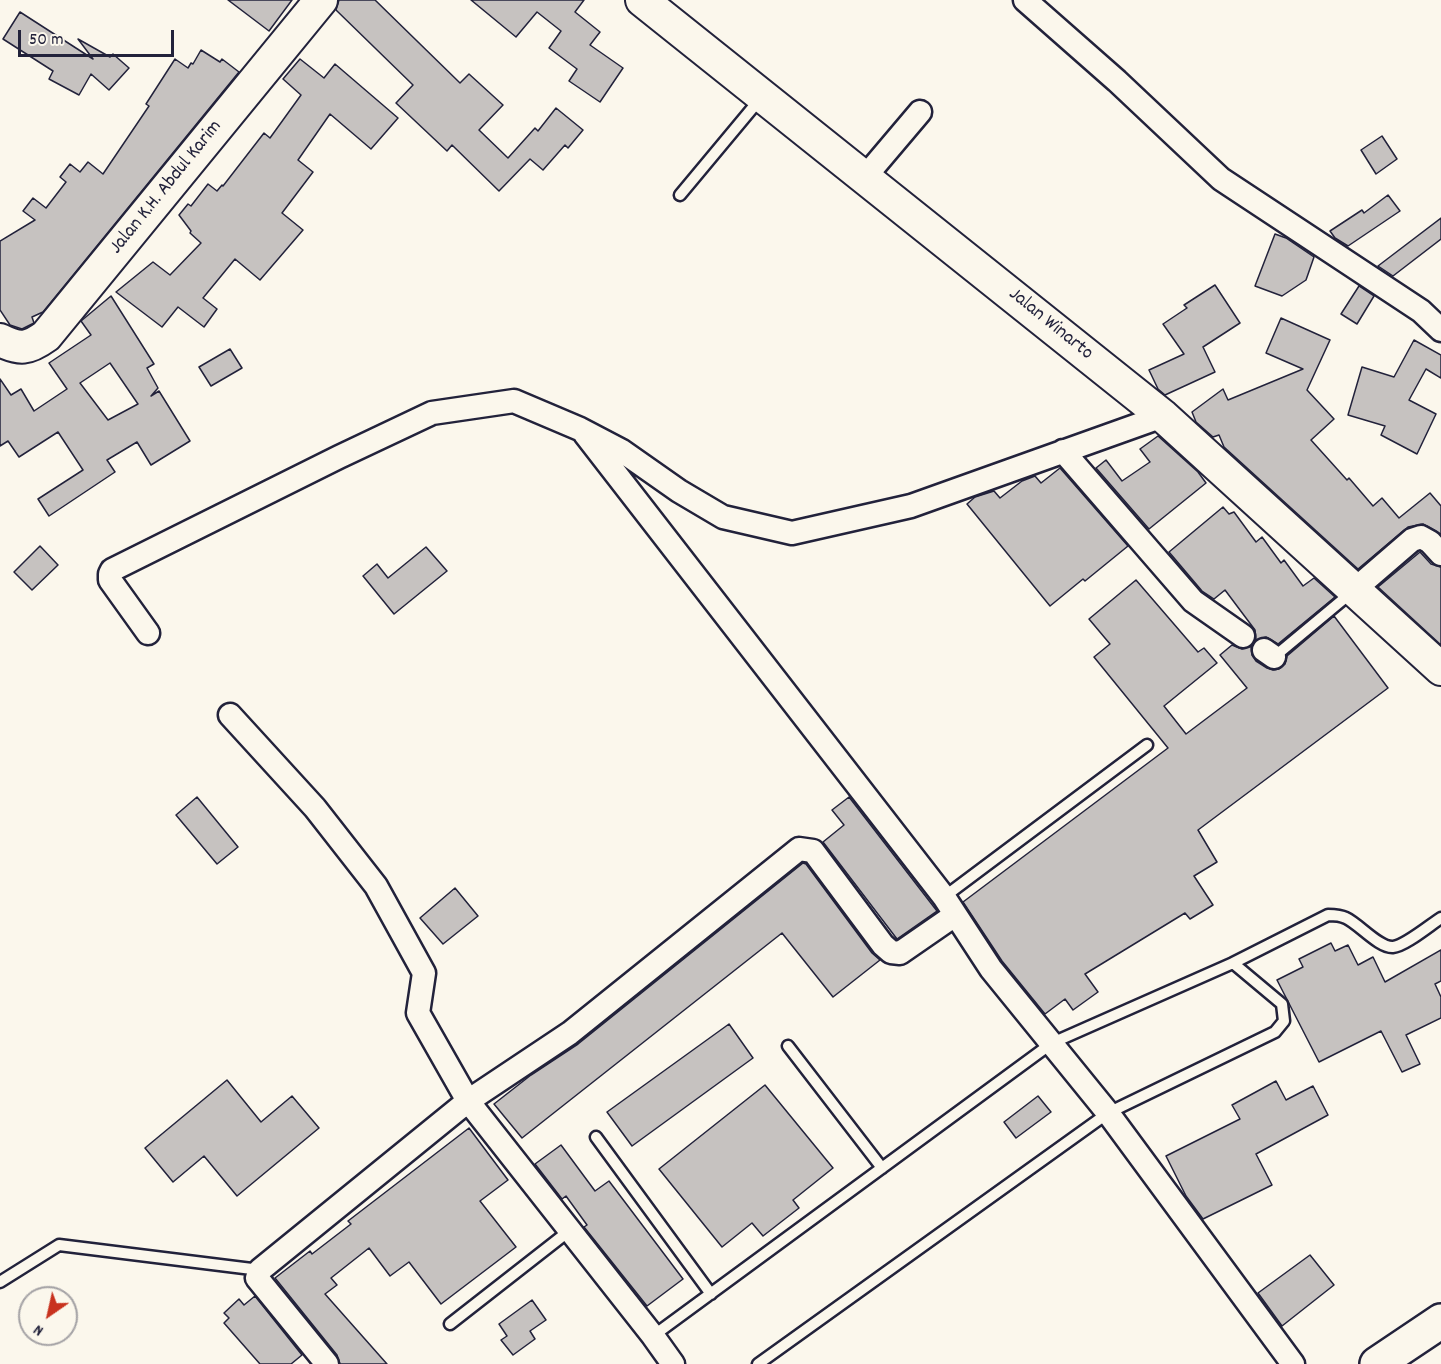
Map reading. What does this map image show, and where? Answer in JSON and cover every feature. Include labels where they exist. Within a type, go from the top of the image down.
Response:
[{"type":"highway","points":[[1387,1361],[1441,1321]]},
{"type":"street","points":[[1025,0],[1118,81],[1221,179],[1421,310],[1441,330]]},
{"type":"street","name":"Jalan K.H. Abdul Karim","points":[[0,339],[13,346],[30,347],[46,336],[314,2]]},
{"type":"street","name":"Jalan Winarto","points":[[658,4],[763,96],[1163,416],[1441,669]]},
{"type":"street","points":[[865,177],[920,112]]},
{"type":"street","points":[[148,633],[110,580],[112,570],[432,413],[514,401],[580,429],[622,451],[679,491],[723,517],[792,532],[911,506],[1163,416]]},
{"type":"street","points":[[580,429],[950,906],[991,969],[1108,1113],[1293,1364]]},
{"type":"street","points":[[1063,451],[1193,602],[1243,636]]},
{"type":"street","points":[[1354,590],[1412,540],[1421,537],[1430,542],[1441,554]]},
{"type":"street","points":[[230,715],[315,808],[376,886],[424,972],[418,1013],[468,1101],[673,1364]]},
{"type":"street","points":[[327,1364],[257,1278],[260,1270],[468,1101],[570,1033],[799,849],[813,851],[883,945],[891,952],[900,953],[950,906]]},
{"type":"lane","points":[[680,195],[763,96]]},
{"type":"lane","points":[[1269,653],[1354,590]]},
{"type":"lane","points":[[950,906],[1147,745]]},
{"type":"lane","points":[[653,1336],[1052,1043],[1233,963],[1328,915],[1338,915],[1347,919],[1383,945],[1393,947],[1441,918]]},
{"type":"lane","points":[[758,1364],[1108,1113],[1275,1032],[1284,1021],[1282,1004],[1233,963]]},
{"type":"lane","points":[[788,1046],[882,1168]]},
{"type":"lane","points":[[596,1137],[711,1294]]},
{"type":"lane","points":[[450,1324],[569,1231]]},
{"type":"lane","points":[[0,1282],[59,1245],[260,1270]]},
{"type":"building","points":[[228,0],[292,0],[269,31]]},
{"type":"building","points":[[339,0],[375,0],[460,83],[469,74],[503,105],[479,130],[508,158],[535,128],[538,131],[556,108],[583,130],[568,148],[565,145],[543,170],[530,159],[499,191],[452,145],[447,151],[396,103],[413,85],[336,10]]},
{"type":"building","points":[[471,0],[584,0],[575,12],[600,32],[590,45],[623,68],[600,102],[569,81],[577,69],[549,48],[561,31],[537,12],[516,37]]},
{"type":"building","points":[[20,12],[93,59],[78,39],[110,57],[113,54],[129,68],[109,90],[91,74],[79,95],[49,79],[53,71],[3,39]]},
{"type":"building","points":[[201,50],[220,62],[222,59],[239,72],[43,312],[32,317],[34,323],[22,329],[10,325],[0,310],[0,241],[35,220],[23,211],[33,198],[46,208],[66,182],[60,177],[70,164],[80,172],[88,162],[103,174],[149,106],[146,104],[175,59],[188,68]]},
{"type":"building","points":[[300,59],[324,78],[335,64],[398,118],[371,149],[330,114],[298,160],[313,172],[282,213],[303,230],[260,280],[235,259],[203,298],[217,309],[204,327],[178,307],[162,327],[116,292],[153,262],[170,275],[201,243],[190,233],[191,231],[179,215],[188,204],[191,206],[208,184],[217,191],[223,186],[264,133],[270,138],[301,95],[283,79]]},
{"type":"building","points":[[1382,136],[1397,159],[1376,174],[1361,150]]},
{"type":"building","points":[[1388,195],[1400,211],[1348,246],[1335,238],[1330,231],[1362,210],[1364,213]]},
{"type":"building","points":[[1441,218],[1441,239],[1393,276],[1378,266]]},
{"type":"building","points":[[1275,234],[1286,238],[1314,257],[1306,280],[1282,296],[1255,286]]},
{"type":"building","points":[[1215,285],[1240,323],[1203,347],[1215,372],[1165,395],[1158,389],[1149,370],[1184,354],[1163,324],[1187,308],[1184,305]]},
{"type":"building","points":[[1359,286],[1374,296],[1357,324],[1341,314]]},
{"type":"building","points":[[111,296],[154,364],[147,368],[158,388],[151,396],[159,391],[190,441],[151,465],[137,442],[107,460],[115,472],[49,516],[38,499],[83,470],[58,432],[19,457],[8,441],[0,446],[0,379],[11,395],[21,389],[34,411],[67,389],[49,363],[91,335],[81,321]],"holes":[[[110,363],[138,404],[108,420],[80,383]]]},
{"type":"building","points":[[1281,318],[1330,340],[1307,390],[1334,419],[1311,440],[1373,506],[1382,498],[1399,518],[1430,493],[1441,506],[1441,534],[1423,524],[1408,527],[1358,569],[1224,447],[1219,435],[1213,437],[1196,422],[1192,412],[1223,389],[1228,400],[1303,369],[1266,353]]},
{"type":"building","points":[[1414,340],[1441,355],[1441,378],[1426,369],[1409,400],[1436,414],[1417,454],[1381,435],[1385,426],[1348,415],[1362,367],[1394,377]]},
{"type":"building","points":[[230,349],[242,368],[211,386],[199,367]]},
{"type":"building","points":[[1158,436],[1198,472],[1206,483],[1149,529],[1096,468],[1106,460],[1122,481],[1150,462],[1140,449]]},
{"type":"building","points":[[1060,468],[1128,546],[1050,606],[967,504],[975,497],[994,491],[1000,498],[1022,481],[1035,476],[1041,483]]},
{"type":"building","points":[[1223,507],[1229,514],[1234,512],[1256,542],[1262,537],[1281,563],[1284,560],[1303,586],[1314,578],[1335,597],[1278,644],[1266,637],[1256,640],[1255,630],[1225,590],[1214,599],[1202,591],[1169,552]]},
{"type":"building","points":[[40,546],[58,565],[32,590],[14,572]]},
{"type":"building","points":[[426,547],[447,571],[394,614],[363,576],[377,564],[388,578]]},
{"type":"building","points":[[1420,552],[1431,564],[1441,567],[1441,645],[1378,587]]},
{"type":"building","points":[[1136,580],[1198,652],[1204,648],[1217,663],[1164,706],[1186,734],[1247,688],[1220,655],[1232,645],[1242,649],[1251,646],[1252,655],[1256,661],[1267,668],[1279,669],[1285,664],[1287,656],[1334,616],[1388,688],[1198,830],[1217,862],[1194,876],[1213,905],[1190,919],[1185,913],[1085,974],[1098,992],[1073,1010],[1065,999],[1045,1014],[1002,961],[963,902],[1168,748],[1094,657],[1110,644],[1089,619]]},
{"type":"building","points":[[197,797],[238,847],[217,864],[176,815]]},
{"type":"building","points":[[849,797],[937,911],[897,939],[823,842],[844,825],[832,810]]},
{"type":"building","points":[[803,863],[872,953],[880,960],[833,997],[782,933],[522,1138],[494,1104],[531,1075],[578,1044]]},
{"type":"building","points":[[455,888],[478,916],[443,944],[420,918]]},
{"type":"building","points":[[1331,943],[1335,951],[1348,945],[1358,965],[1373,957],[1385,982],[1441,950],[1441,981],[1435,984],[1441,997],[1441,1018],[1406,1035],[1420,1064],[1402,1072],[1381,1031],[1319,1062],[1277,980],[1303,967],[1299,959]]},
{"type":"building","points":[[729,1024],[753,1058],[632,1146],[607,1112]]},
{"type":"building","points":[[227,1080],[261,1122],[292,1096],[319,1128],[237,1196],[204,1156],[173,1182],[145,1148]]},
{"type":"building","points":[[1276,1081],[1286,1100],[1313,1086],[1328,1115],[1256,1154],[1272,1185],[1203,1219],[1186,1196],[1166,1156],[1240,1119],[1232,1105]]},
{"type":"building","points":[[765,1085],[833,1168],[793,1200],[799,1208],[763,1236],[752,1223],[722,1247],[659,1169]]},
{"type":"building","points":[[1038,1096],[1051,1112],[1016,1138],[1004,1122]]},
{"type":"building","points":[[469,1128],[508,1180],[480,1201],[516,1247],[441,1304],[409,1262],[390,1276],[369,1248],[331,1278],[337,1285],[325,1294],[387,1364],[340,1364],[337,1355],[275,1278],[310,1251],[312,1254],[351,1224],[348,1221]]},
{"type":"building","points":[[561,1145],[595,1191],[609,1181],[683,1279],[647,1306],[584,1227],[587,1225],[566,1196],[562,1199],[535,1164]]},
{"type":"building","points":[[1310,1255],[1334,1285],[1282,1326],[1258,1293]]},
{"type":"building","points":[[255,1296],[302,1355],[291,1364],[260,1364],[224,1323],[229,1318],[224,1313],[239,1299],[244,1305]]},
{"type":"building","points":[[532,1300],[546,1320],[530,1331],[535,1339],[513,1355],[501,1340],[507,1336],[499,1324]]}]
